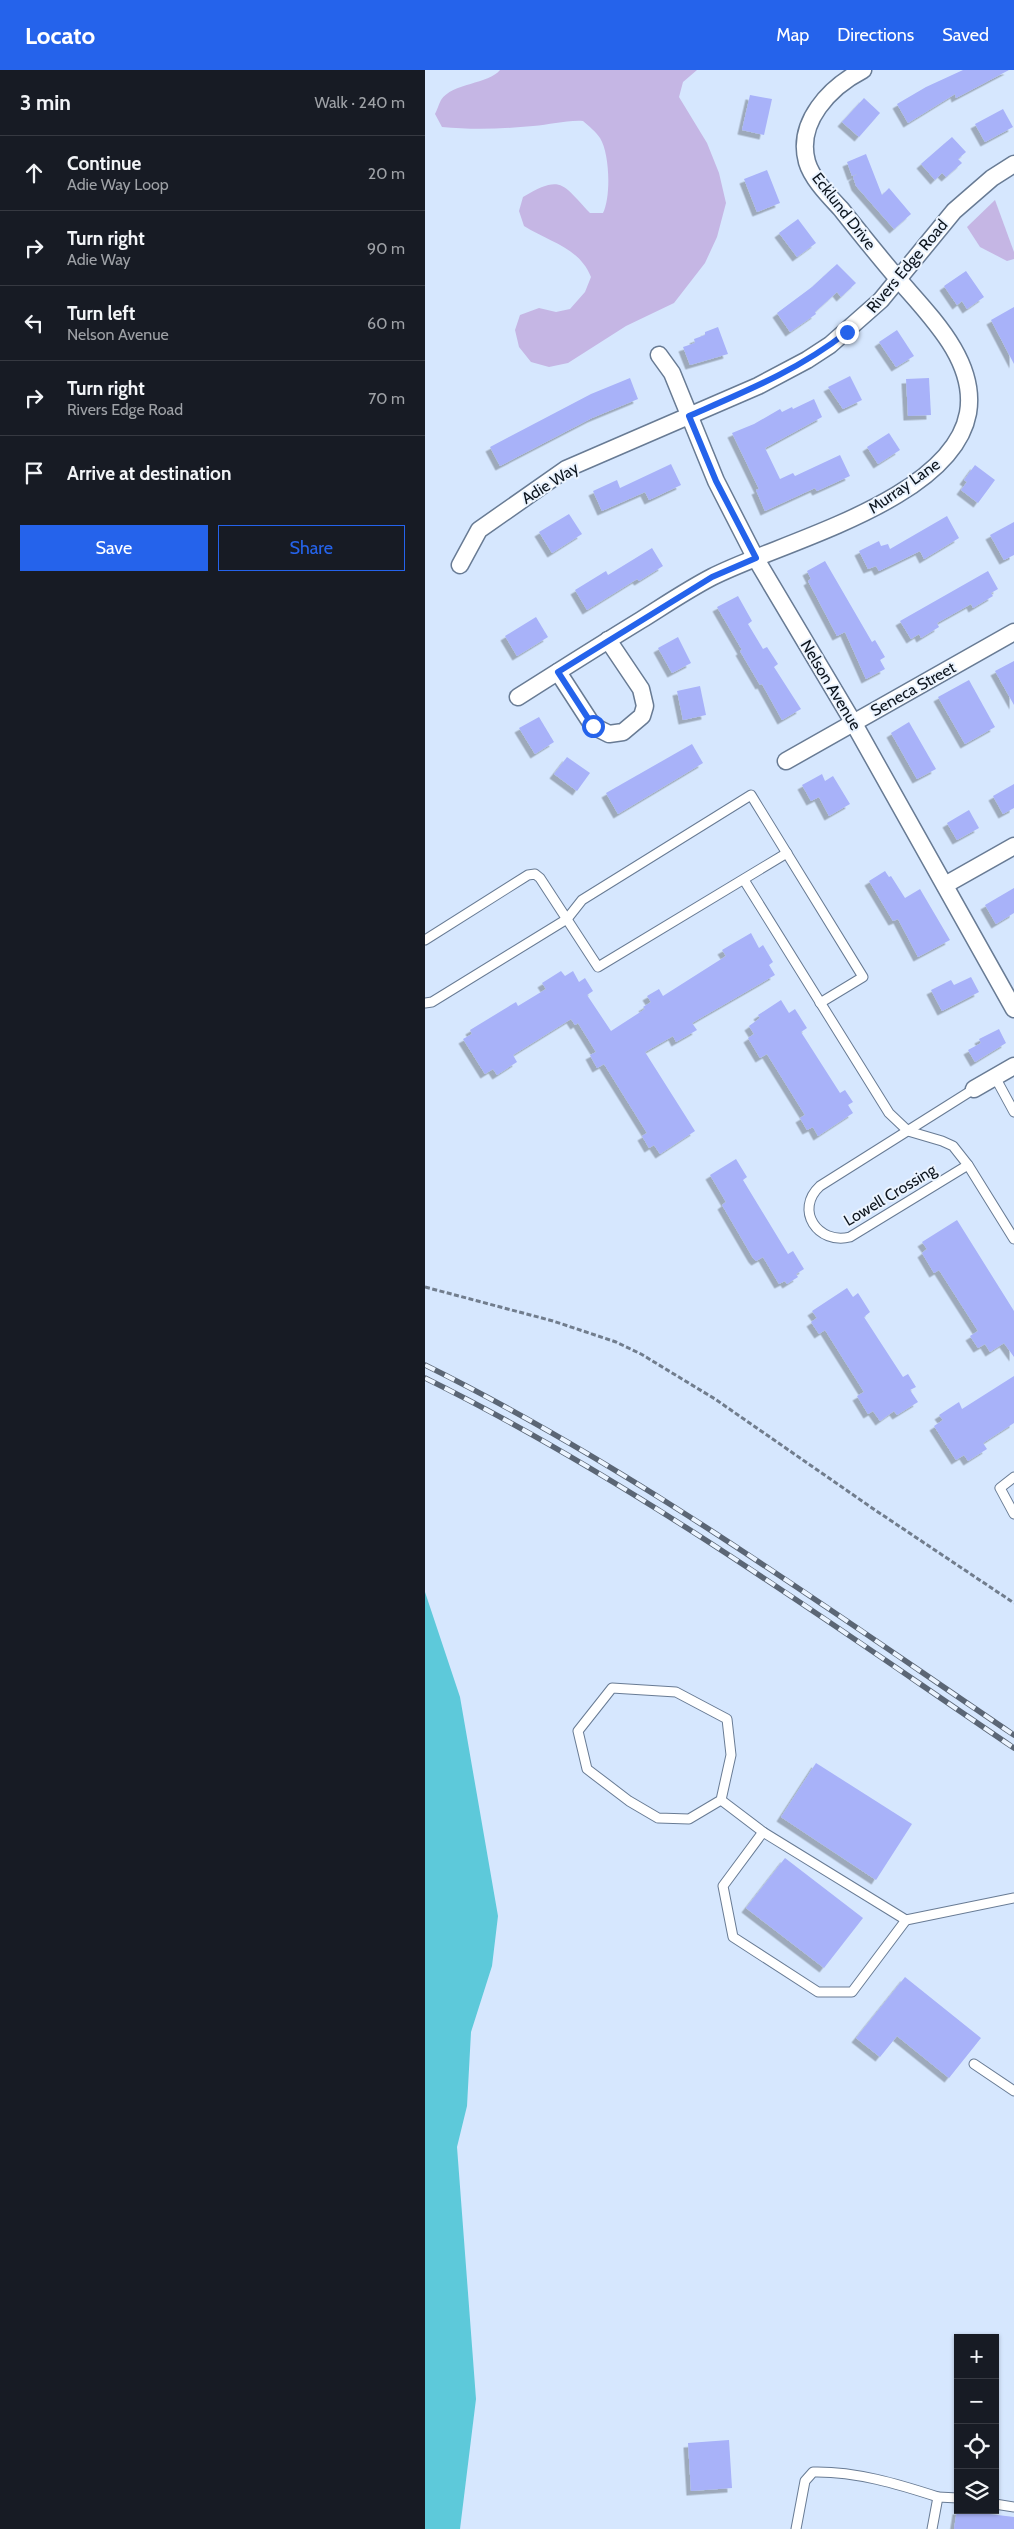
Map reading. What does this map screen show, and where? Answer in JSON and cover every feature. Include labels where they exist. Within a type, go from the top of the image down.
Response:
[{"type":"street","name":"Ecklund Drive","points":[[863,70],[840,84],[823,101],[813,117],[805,148],[808,165],[818,181],[899,280]]},
{"type":"street","name":"Rivers Edge Road","points":[[689,416],[758,386],[807,360],[830,345],[866,315],[899,280],[954,211],[991,178],[1014,164]]},
{"type":"street","name":"Murray Lane","points":[[756,558],[839,526],[881,503],[912,483],[945,457],[964,429],[969,397],[958,360],[932,319],[899,280]]},
{"type":"street","name":"Nelson Avenue","points":[[659,355],[672,373],[719,488],[756,558],[853,722],[1014,1009]]},
{"type":"street","name":"Adie Way","points":[[460,565],[479,530],[567,469],[689,416]]},
{"type":"street","points":[[519,697],[712,577],[756,558]]},
{"type":"street","name":"Seneca Street","points":[[786,761],[1014,632]]},
{"type":"street","points":[[558,672],[593,726],[609,734],[623,732],[642,716],[645,706],[641,688],[608,640]]},
{"type":"street","points":[[945,885],[1014,846]]},
{"type":"street","points":[[974,1089],[1014,1066]]},
{"type":"lane","points":[[425,1003],[432,1002],[567,919],[582,900],[751,795],[863,977],[820,1003]]},
{"type":"lane","points":[[425,940],[528,875],[535,874],[540,878],[598,967],[787,853]]},
{"type":"lane","points":[[744,880],[889,1113],[908,1132],[974,1089]]},
{"type":"lane","points":[[995,1077],[1014,1112]]},
{"type":"lane","name":"Lowell Crossing","points":[[908,1132],[942,1141],[953,1146],[968,1165],[859,1234],[841,1240],[821,1233],[813,1224],[809,1214],[812,1193],[829,1180],[908,1132]]},
{"type":"lane","points":[[968,1165],[1014,1239]]},
{"type":"lane","points":[[1014,1477],[1000,1488],[1014,1514]]},
{"type":"lane","points":[[612,1688],[676,1692],[727,1719],[731,1755],[721,1800],[689,1819],[659,1818],[629,1801],[587,1769],[578,1730],[612,1688]]},
{"type":"lane","points":[[721,1800],[763,1832],[906,1920]]},
{"type":"lane","points":[[763,1832],[723,1886],[733,1938],[818,1992],[852,1992],[906,1920],[1014,1898]]},
{"type":"lane","points":[[974,2064],[1014,2091]]},
{"type":"lane","points":[[796,2529],[805,2481],[813,2472],[827,2472],[897,2484],[938,2497],[954,2498]]},
{"type":"lane","points":[[932,2529],[938,2497]]},
{"type":"lane","points":[[999,2505],[1014,2507]]},
{"type":"path","points":[[425,1288],[553,1321],[616,1342],[641,1354],[715,1399],[875,1510],[1014,1603]]},
{"type":"shaded area","points":[[500,70],[697,70],[683,82],[679,97],[707,143],[719,173],[726,203],[717,237],[705,263],[674,303],[626,326],[568,363],[549,367],[531,362],[519,347],[515,330],[520,315],[539,308],[556,312],[570,309],[585,292],[591,277],[586,267],[571,252],[524,226],[519,211],[523,197],[554,184],[567,189],[590,213],[603,213],[606,206],[608,186],[606,154],[600,138],[583,121],[499,128],[465,129],[442,127],[435,114],[446,94],[495,75]]},
{"type":"shaded area","points":[[995,200],[1014,252],[1014,259],[1007,261],[980,247],[967,227]]},
{"type":"water","points":[[425,1592],[460,1697],[498,1916],[492,1966],[471,2032],[467,2106],[457,2147],[476,2399],[460,2529],[425,2529]]},
{"type":"building","points":[[963,70],[1009,70],[956,98],[955,94],[908,123],[897,104],[926,87]]},
{"type":"building","points":[[750,95],[772,99],[764,135],[742,130]]},
{"type":"building","points":[[864,98],[880,113],[859,137],[842,122]]},
{"type":"building","points":[[1003,109],[1013,127],[985,142],[975,124]]},
{"type":"building","points":[[952,137],[966,152],[958,159],[962,163],[946,177],[942,173],[935,180],[921,164]]},
{"type":"building","points":[[866,154],[882,195],[889,188],[911,214],[894,229],[856,186],[853,177],[857,174],[852,176],[847,162]]},
{"type":"building","points":[[767,170],[780,203],[757,212],[744,179]]},
{"type":"building","points":[[798,219],[816,243],[797,257],[779,233]]},
{"type":"building","points":[[837,264],[856,283],[841,297],[837,292],[815,312],[816,314],[790,332],[777,313],[812,287]]},
{"type":"building","points":[[966,271],[984,297],[967,309],[962,301],[957,305],[944,286]]},
{"type":"building","points":[[1014,307],[1014,364],[991,320]]},
{"type":"building","points":[[718,327],[728,354],[690,365],[683,347],[695,343],[694,339]]},
{"type":"building","points":[[897,330],[914,356],[896,367],[879,342]]},
{"type":"building","points":[[850,376],[862,400],[843,409],[828,387]]},
{"type":"building","points":[[630,378],[638,399],[592,418],[500,466],[490,447],[591,394]]},
{"type":"building","points":[[929,378],[931,415],[908,416],[906,379]]},
{"type":"building","points":[[814,399],[822,417],[765,448],[780,479],[793,473],[795,476],[840,455],[850,476],[817,491],[815,488],[765,511],[756,490],[759,489],[732,433],[754,424],[780,409],[782,412],[792,407],[793,409]]},
{"type":"building","points":[[889,433],[900,450],[878,464],[867,447]]},
{"type":"building","points":[[671,464],[681,485],[649,500],[645,492],[602,511],[593,491],[617,480],[620,488]]},
{"type":"building","points":[[975,465],[995,480],[978,503],[961,490],[967,482],[964,480]]},
{"type":"building","points":[[569,514],[582,534],[552,553],[539,532]]},
{"type":"building","points":[[947,516],[959,538],[924,559],[920,551],[879,571],[876,566],[868,569],[859,551],[879,541],[881,546],[888,544],[890,549]]},
{"type":"building","points":[[1014,522],[1014,555],[1004,560],[990,535]]},
{"type":"building","points":[[652,548],[663,566],[639,581],[637,579],[587,610],[575,590],[606,571],[608,575]]},
{"type":"building","points":[[825,561],[872,642],[875,640],[885,657],[880,660],[885,669],[866,679],[845,632],[837,636],[808,581],[811,579],[807,571]]},
{"type":"building","points":[[988,571],[998,589],[991,593],[993,596],[973,608],[971,604],[937,623],[939,627],[921,638],[919,634],[911,639],[900,621]]},
{"type":"building","points":[[738,596],[752,621],[748,624],[763,649],[767,647],[778,664],[774,667],[801,709],[782,720],[762,684],[760,685],[740,651],[742,650],[717,607]]},
{"type":"building","points":[[536,617],[548,637],[517,656],[505,636]]},
{"type":"building","points":[[678,637],[691,663],[672,673],[658,648]]},
{"type":"building","points":[[1014,661],[1014,705],[995,671]]},
{"type":"building","points":[[969,680],[995,727],[965,744],[938,697]]},
{"type":"building","points":[[700,686],[706,715],[683,720],[677,691]]},
{"type":"building","points":[[539,717],[554,742],[535,754],[519,728]]},
{"type":"building","points":[[909,722],[936,769],[917,779],[891,733]]},
{"type":"building","points":[[692,744],[703,763],[618,814],[606,793]]},
{"type":"building","points":[[567,757],[590,773],[577,791],[554,774]]},
{"type":"building","points":[[822,774],[825,781],[833,776],[850,804],[829,816],[819,797],[811,801],[802,785]]},
{"type":"building","points":[[1014,784],[1014,808],[1003,814],[993,796]]},
{"type":"building","points":[[969,810],[979,828],[957,840],[947,823]]},
{"type":"building","points":[[885,871],[889,877],[891,876],[905,898],[920,889],[950,940],[918,957],[898,919],[893,921],[869,881]]},
{"type":"building","points":[[1014,888],[1014,913],[996,924],[985,905]]},
{"type":"building","points":[[751,933],[759,948],[763,945],[773,962],[769,965],[775,975],[692,1023],[697,1030],[676,1042],[673,1036],[645,1052],[695,1131],[660,1154],[654,1145],[649,1148],[642,1136],[647,1133],[604,1064],[597,1068],[590,1055],[596,1052],[578,1023],[575,1025],[571,1019],[513,1055],[517,1062],[497,1075],[493,1069],[485,1074],[463,1039],[472,1034],[470,1030],[516,1002],[518,1006],[546,989],[542,983],[561,971],[565,976],[573,971],[579,982],[585,978],[593,991],[587,995],[611,1031],[645,1009],[643,1007],[651,1002],[647,996],[659,989],[663,996],[726,956],[722,950]]},
{"type":"building","points":[[971,977],[979,992],[942,1011],[931,990],[951,980],[954,985]]},
{"type":"building","points":[[781,1000],[789,1013],[795,1009],[807,1028],[801,1032],[840,1093],[845,1090],[853,1102],[848,1105],[853,1113],[818,1136],[813,1127],[807,1130],[800,1118],[805,1115],[767,1054],[760,1058],[748,1038],[754,1034],[749,1026],[760,1018],[758,1015]]},
{"type":"building","points":[[999,1029],[1006,1043],[975,1062],[968,1050],[981,1043],[979,1039]]},
{"type":"building","points":[[736,1159],[747,1177],[743,1180],[788,1254],[793,1251],[804,1269],[796,1274],[798,1277],[787,1284],[785,1281],[779,1284],[763,1257],[756,1261],[753,1258],[722,1205],[726,1202],[710,1175]]},
{"type":"building","points":[[957,1220],[1014,1311],[1014,1357],[1004,1343],[990,1352],[985,1344],[978,1348],[970,1336],[978,1331],[939,1270],[934,1273],[922,1253],[927,1249],[922,1242]]},
{"type":"building","points":[[847,1288],[853,1297],[858,1293],[870,1312],[864,1317],[903,1377],[908,1374],[916,1387],[910,1390],[918,1402],[897,1415],[894,1411],[880,1421],[873,1411],[868,1414],[857,1396],[864,1392],[825,1330],[819,1334],[811,1322],[817,1318],[812,1311]]},
{"type":"building","points":[[1014,1376],[1014,1423],[983,1443],[987,1449],[968,1461],[964,1455],[956,1460],[934,1426],[943,1420],[939,1415],[959,1402],[962,1409]]},
{"type":"building","points":[[816,1763],[912,1824],[876,1880],[781,1817]]},
{"type":"building","points":[[785,1858],[863,1918],[824,1968],[746,1908]]},
{"type":"building","points":[[905,1977],[981,2038],[949,2078],[897,2036],[880,2057],[856,2038]]},
{"type":"building","points":[[729,2440],[732,2488],[691,2491],[688,2443]]},
{"type":"building","points":[[956,2514],[990,2514],[1014,2517],[1014,2529],[954,2529]]},
{"type":"railway","points":[[425,1365],[502,1405],[652,1493],[798,1588],[1014,1735]]},
{"type":"railway","points":[[425,1378],[502,1418],[652,1506],[798,1601],[1014,1748]]},
{"type":"route","points":[[593,726],[575,701],[558,672],[689,590],[712,577],[756,558],[716,481],[689,416],[783,374],[830,345],[847,332]]}]
